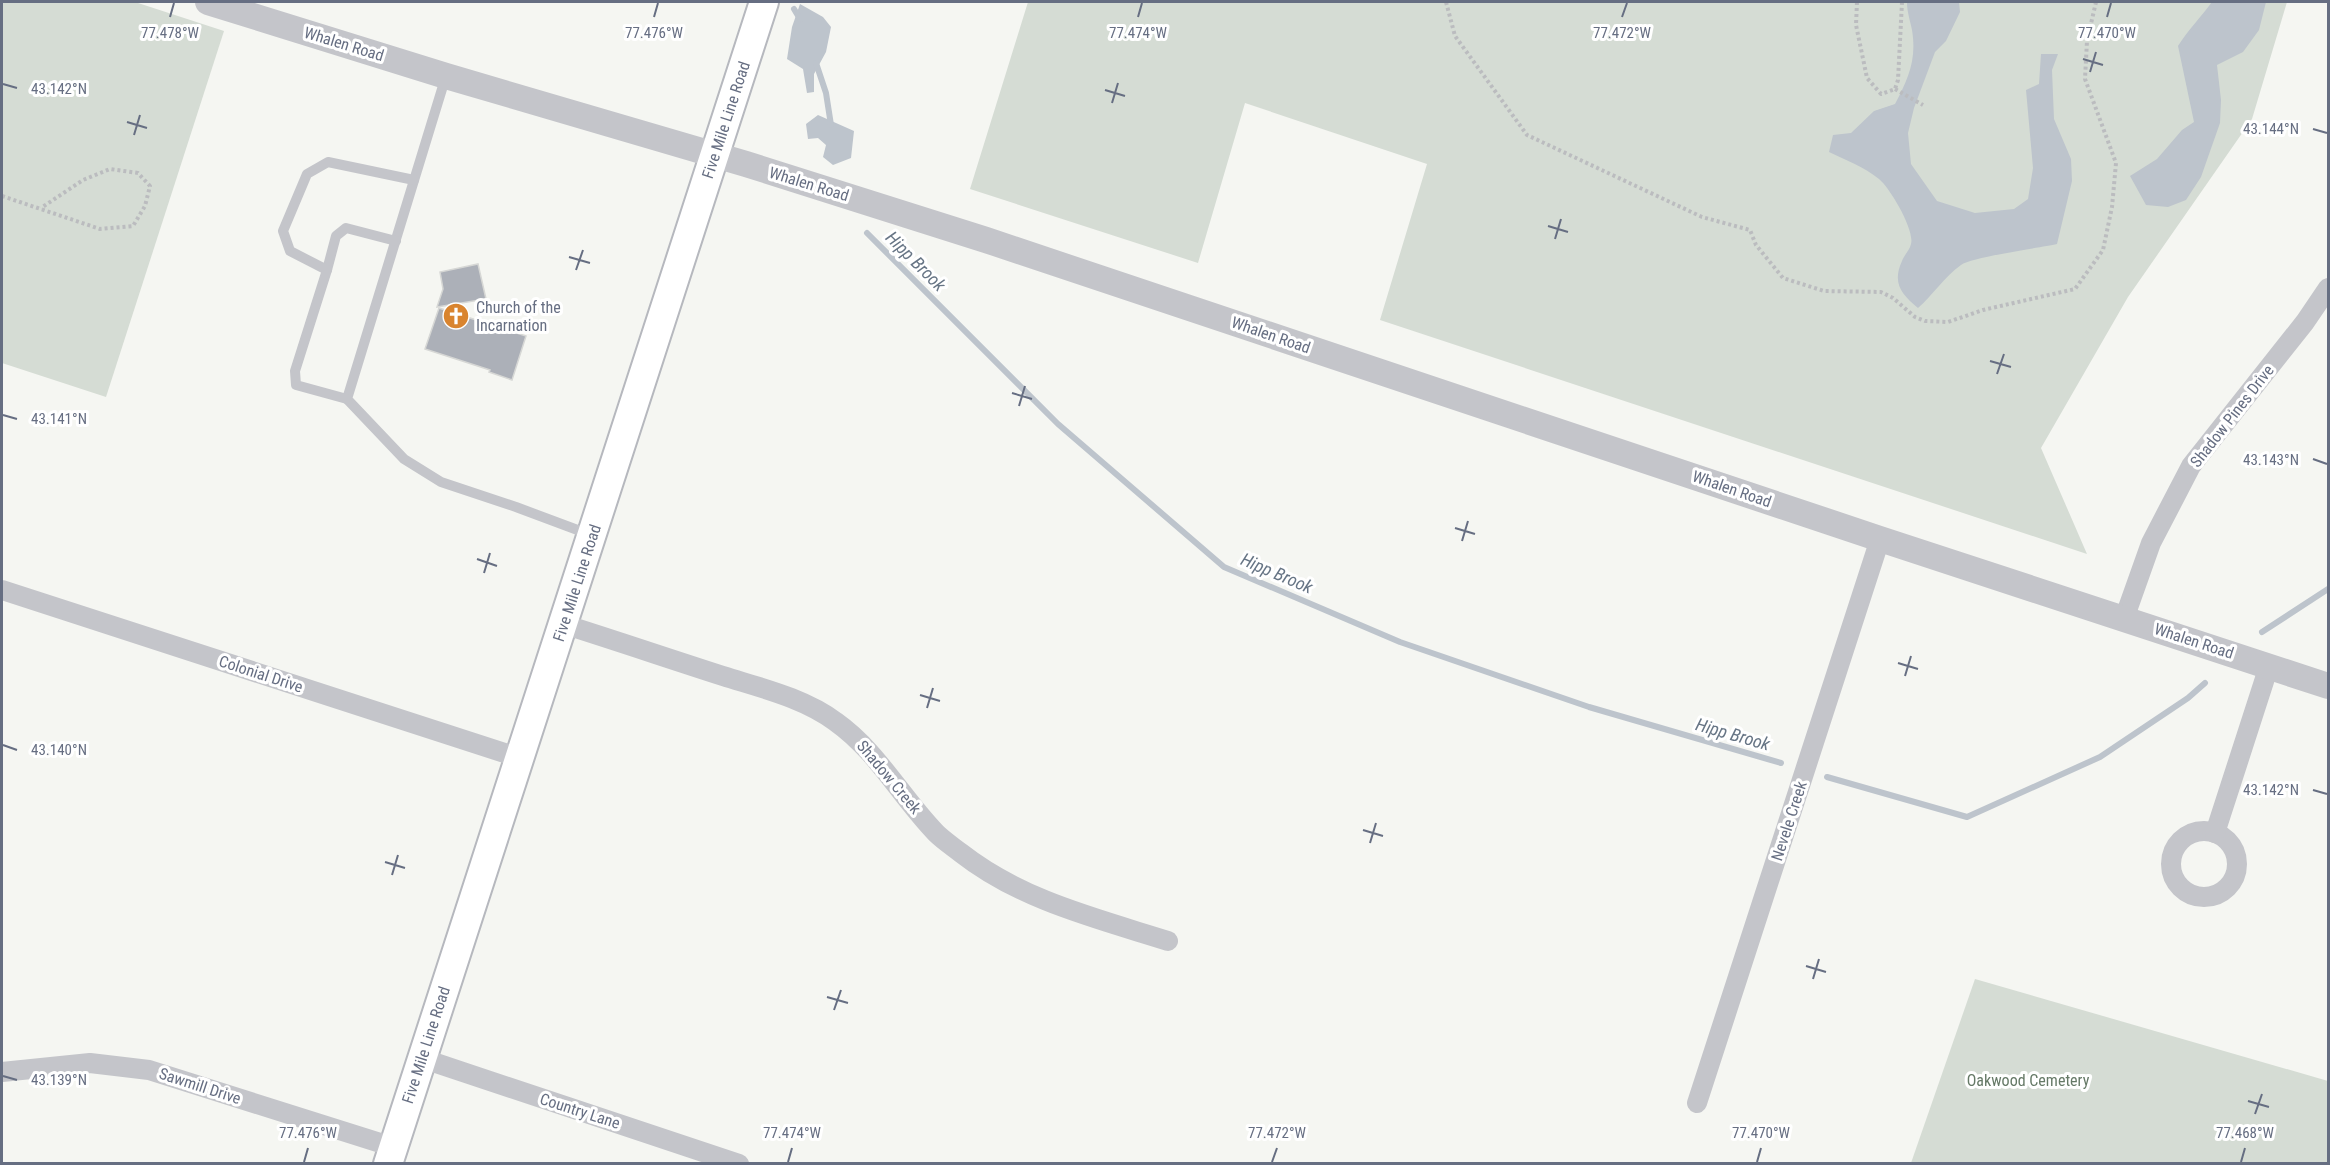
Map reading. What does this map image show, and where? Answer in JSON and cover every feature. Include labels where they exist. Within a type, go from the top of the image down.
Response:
[{"type":"main road","name":"Five Mile Line Road","points":[[390,1155],[593,536],[764,2]]},
{"type":"street","name":"Whalen Road","points":[[208,2],[446,76],[715,154],[997,243],[1880,539],[2328,686]]},
{"type":"street","name":"Shadow Pines Drive","points":[[2124,619],[2151,543],[2191,466],[2305,322],[2328,288]]},
{"type":"street","name":"Nevele Creek","points":[[1697,1103],[1880,539]]},
{"type":"street","name":"Colonial Drive","points":[[2,590],[520,758]]},
{"type":"street","name":"Shadow Creek","points":[[563,624],[775,693],[810,707],[836,721],[856,738],[937,834],[980,867],[1008,885],[1052,905],[1168,941]]},
{"type":"street","points":[[2215,832],[2269,666]]},
{"type":"street","name":"Country Lane","points":[[421,1058],[739,1164]]},
{"type":"street","name":"Sawmill Drive","points":[[2,1071],[90,1063],[149,1070],[390,1155]]},
{"type":"lane","points":[[347,399],[446,76]]},
{"type":"lane","points":[[327,270],[290,251],[283,231],[307,174],[328,162],[414,180]]},
{"type":"lane","points":[[396,241],[346,228],[336,236],[295,371],[296,385],[347,399],[404,459],[441,482],[593,536]]},
{"type":"path","points":[[1446,2],[1455,36],[1527,135],[1702,217],[1750,230],[1756,245],[1784,278],[1824,291],[1881,292],[1893,298],[1915,317],[1924,321],[1948,322],[1983,310],[2075,289],[2103,250],[2112,207],[2116,163],[2085,79],[2086,41],[2096,2]]},
{"type":"path","points":[[1857,2],[1856,25],[1867,78],[1881,94],[1895,89],[1923,105]]},
{"type":"path","points":[[1895,89],[1899,69],[1902,2]]},
{"type":"path","points":[[2,196],[100,229],[132,226],[145,206],[150,186],[138,173],[110,169],[84,180],[41,208]]},
{"type":"green space","points":[[2,2],[135,2],[224,31],[106,397],[2,363]]},
{"type":"green space","points":[[1028,2],[2287,2],[2252,119],[2128,297],[2041,448],[2087,554],[1380,320],[1427,164],[1245,103],[1198,263],[970,189]]},
{"type":"green space","name":"Oakwood Cemetery","points":[[1975,979],[2328,1081],[2328,1163],[1911,1163]]},
{"type":"shaded area","points":[[1907,2],[1959,2],[1960,12],[1946,41],[1935,52],[1914,108],[1908,133],[1911,164],[1937,201],[1975,213],[2014,209],[2028,199],[2033,168],[2026,90],[2039,84],[2041,54],[2058,54],[2052,70],[2054,119],[2071,159],[2072,181],[2057,244],[1991,256],[1961,265],[1918,308],[1903,293],[1898,282],[1899,269],[1910,246],[1911,238],[1901,210],[1879,179],[1861,167],[1829,152],[1833,135],[1851,133],[1874,111],[1895,104],[1907,78],[1912,60],[1913,41]]},
{"type":"shaded area","points":[[2212,2],[2266,2],[2259,30],[2243,52],[2217,65],[2221,100],[2220,123],[2201,177],[2186,200],[2168,207],[2146,205],[2130,176],[2157,159],[2182,130],[2194,122],[2178,46]]},
{"type":"shaded area","points":[[800,4],[823,17],[831,27],[826,52],[814,74],[814,92],[807,93],[803,69],[787,59],[792,27]]},
{"type":"shaded area","points":[[818,115],[854,131],[851,158],[833,165],[823,157],[826,145],[818,138],[808,139],[806,124]]},
{"type":"building","points":[[478,264],[486,299],[437,307],[443,289],[440,272]]},
{"type":"building","name":"Church of the Incarnation","points":[[439,308],[526,336],[512,380],[489,372],[490,370],[425,349]]},
{"type":"waterway","name":"Hipp Brook","points":[[794,9],[800,19]]},
{"type":"waterway","name":"Hipp Brook","points":[[816,63],[826,93],[831,125]]},
{"type":"waterway","name":"Hipp Brook","points":[[867,233],[1058,424],[1224,567],[1400,642],[1589,707],[1781,763]]},
{"type":"waterway","name":"Hipp Brook","points":[[2262,632],[2328,589]]},
{"type":"waterway","name":"Hipp Brook","points":[[1827,777],[1967,817],[2100,757],[2188,698],[2205,683]]},
{"type":"place","name":"Church of the Incarnation","points":[[456,316]]}]
